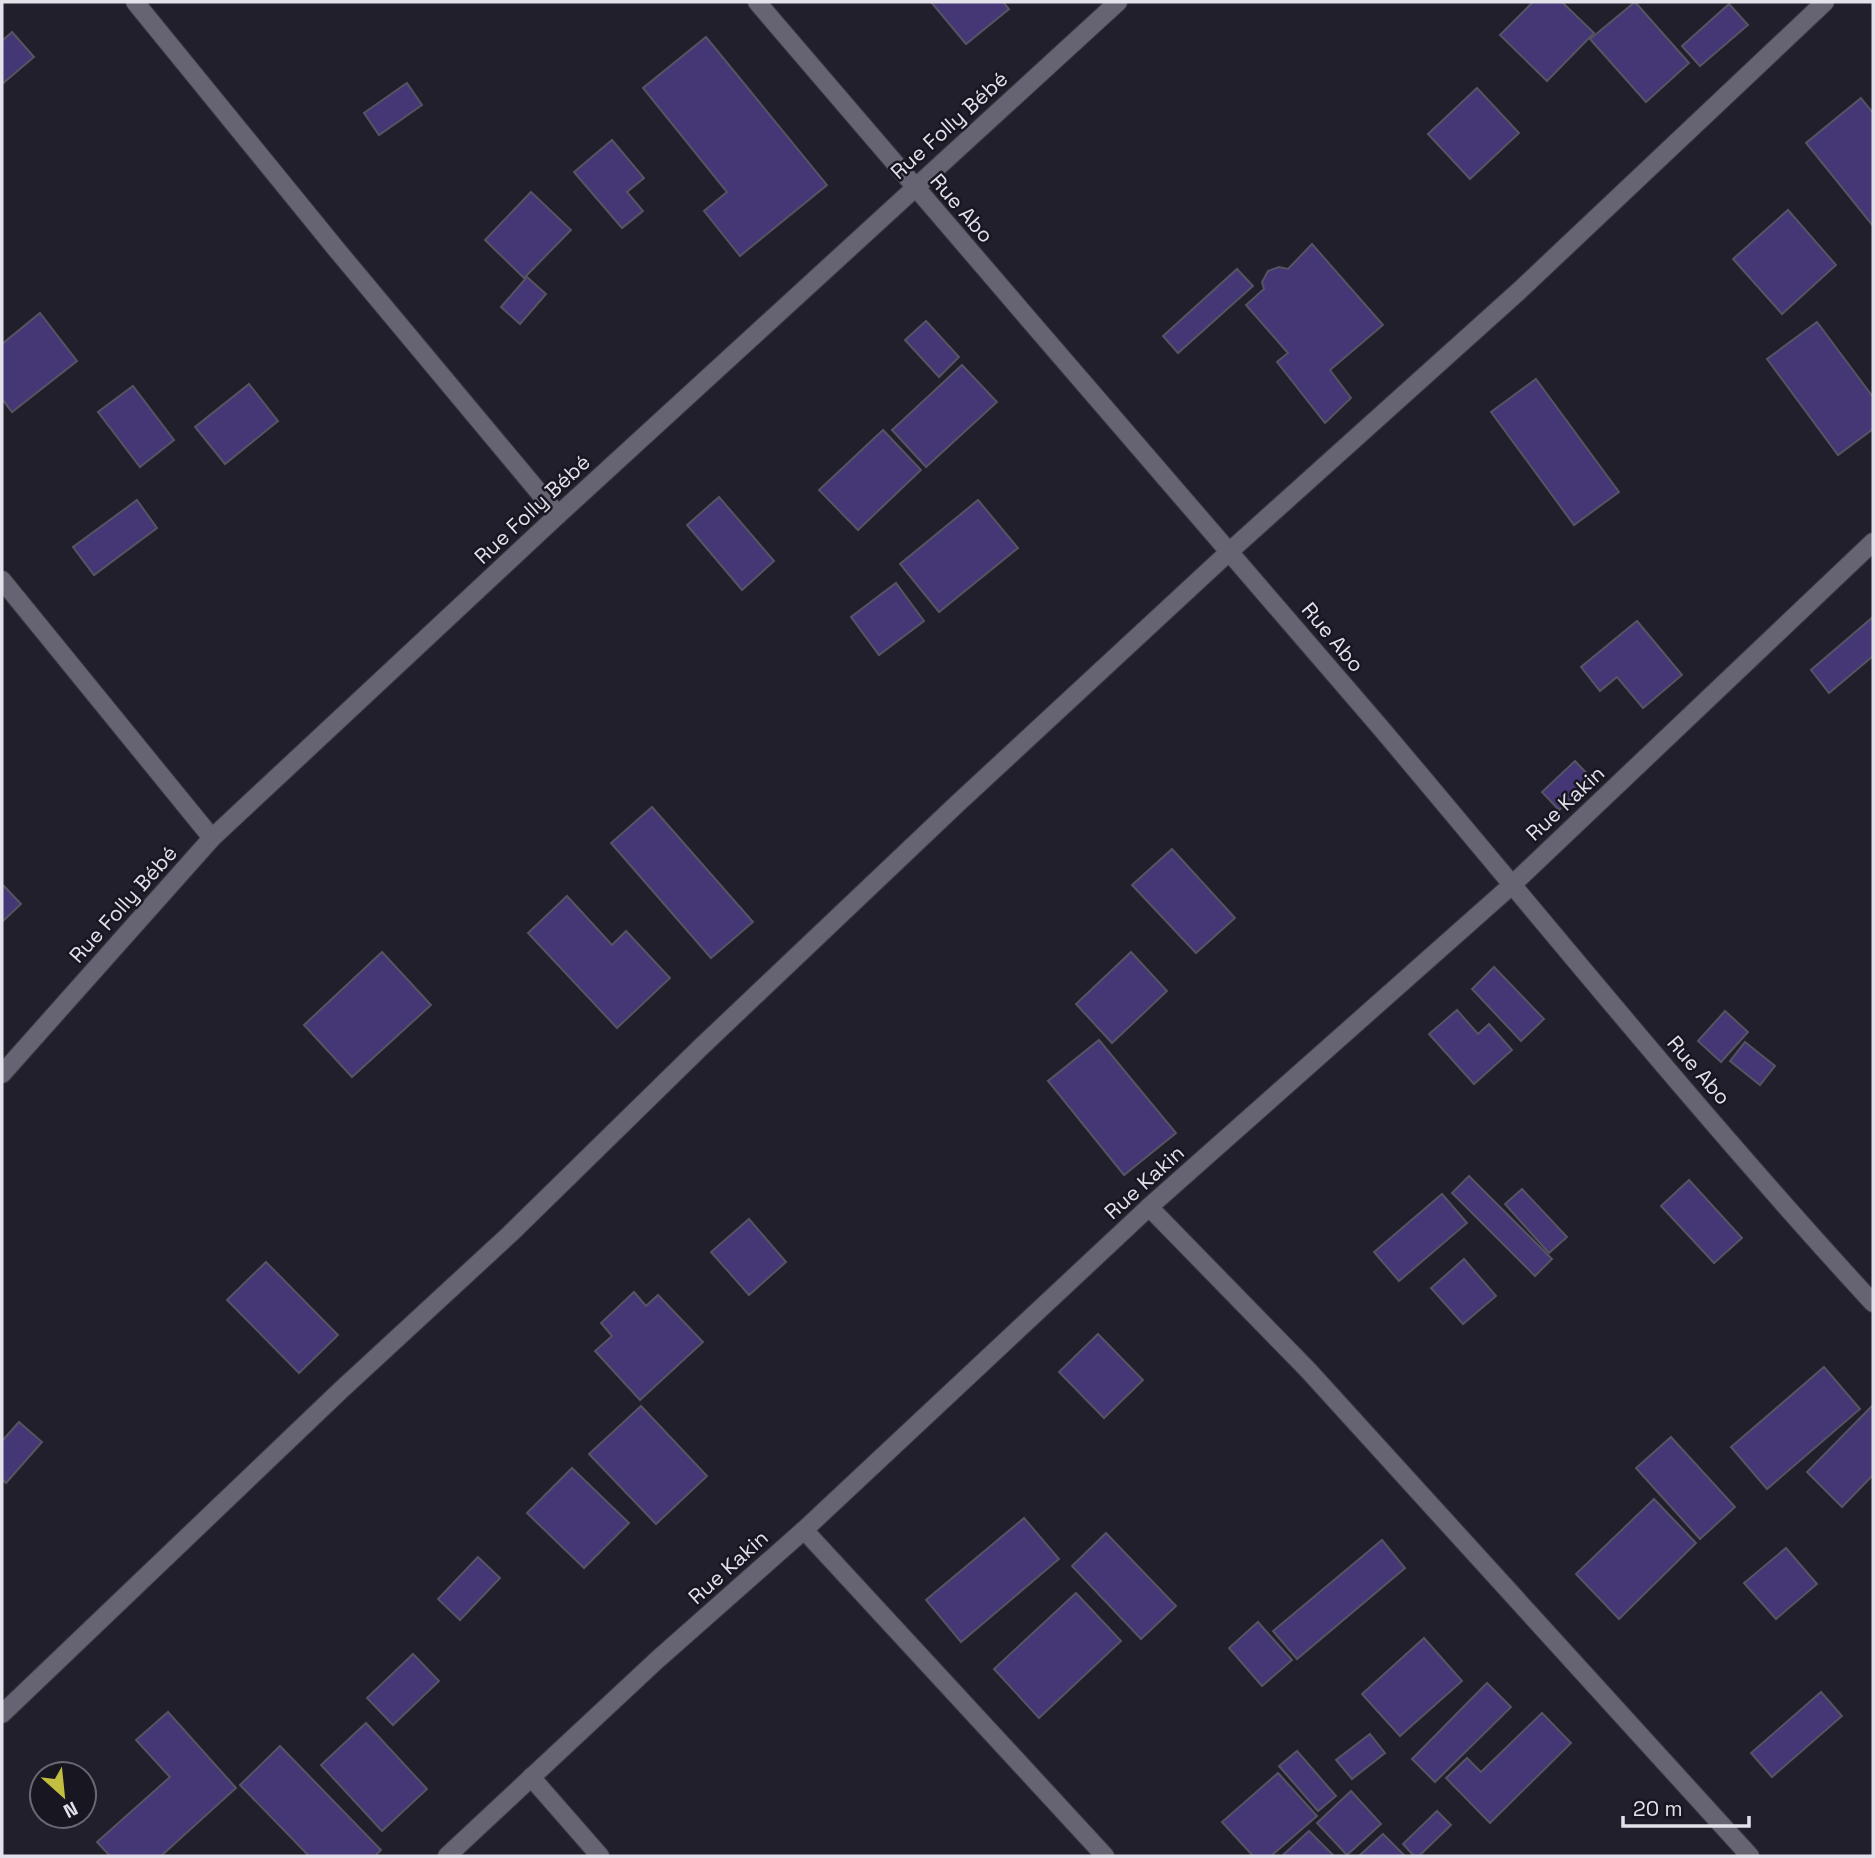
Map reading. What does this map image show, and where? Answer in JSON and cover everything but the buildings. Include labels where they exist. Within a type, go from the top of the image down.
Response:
[{"type":"street","points":[[135,2],[337,250],[558,514]]},
{"type":"street","name":"Rue Abo","points":[[757,2],[1230,551],[1668,1070],[1873,1303]]},
{"type":"street","name":"Rue Folly Bébé","points":[[2,1074],[212,838],[558,514],[1118,2]]},
{"type":"street","points":[[2,1714],[341,1390],[510,1234],[701,1047],[947,813],[1230,551],[1519,291],[1825,2]]},
{"type":"street","name":"Rue Kakin","points":[[447,1856],[657,1660],[804,1530],[1149,1207],[1513,884],[1873,542]]},
{"type":"street","points":[[2,580],[212,838]]},
{"type":"street","points":[[1149,1207],[1308,1370],[1750,1856]]},
{"type":"street","points":[[804,1530],[1105,1856]]},
{"type":"street","points":[[531,1777],[600,1856]]}]
